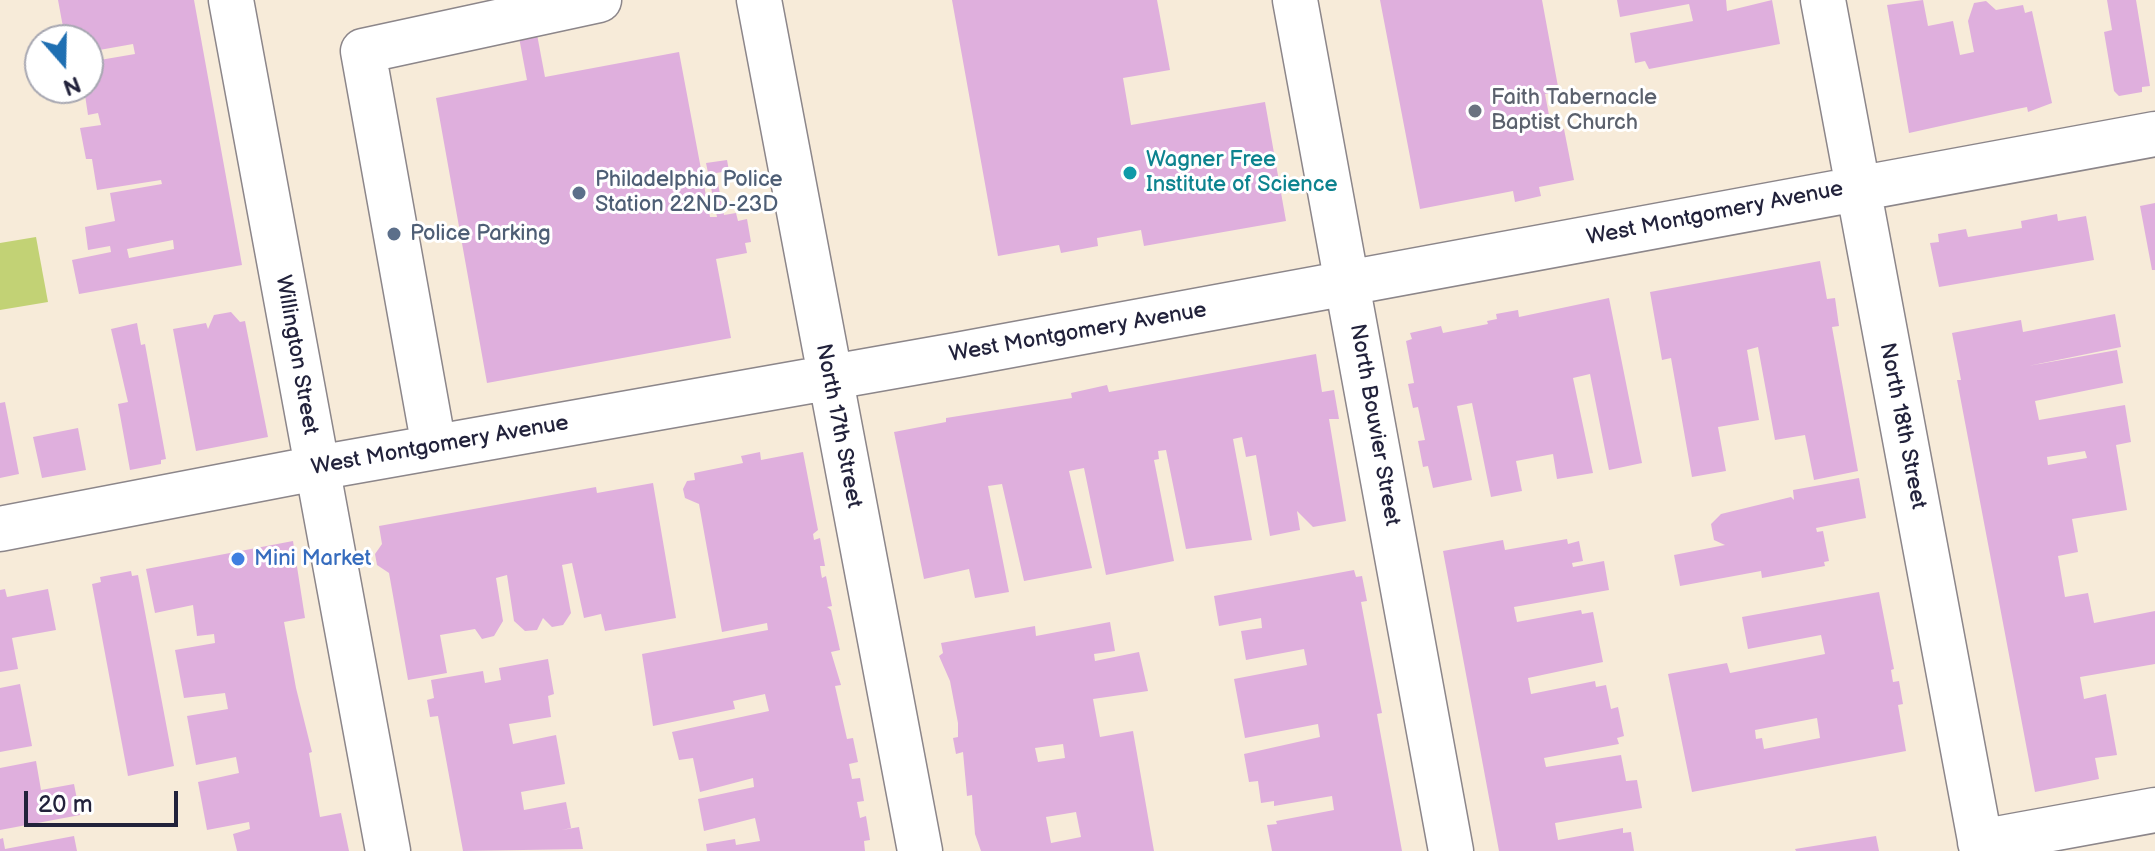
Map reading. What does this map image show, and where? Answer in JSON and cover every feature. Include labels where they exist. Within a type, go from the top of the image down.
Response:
[{"type":"street","name":"Willington Street","points":[[231,0],[388,851]]},
{"type":"street","points":[[434,447],[363,51],[599,0]]},
{"type":"street","name":"North 17th Street","points":[[759,0],[920,851]]},
{"type":"street","name":"North Bouvier Street","points":[[1295,0],[1451,851]]},
{"type":"street","name":"North 18th Street","points":[[1823,0],[1981,846]]},
{"type":"street","name":"West Montgomery Avenue","points":[[0,529],[317,468],[829,378],[1857,186],[2155,134]]},
{"type":"street","points":[[1981,846],[2155,810]]},
{"type":"green space","points":[[36,237],[48,302],[0,310],[0,243]]},
{"type":"building","points":[[58,0],[194,0],[242,265],[79,294],[72,260],[111,252],[110,246],[88,250],[85,227],[115,221],[110,193],[162,184],[161,180],[97,190],[92,159],[86,159],[80,128],[101,125],[98,113],[88,115],[86,104],[104,104],[104,59],[135,54],[133,44],[104,49],[104,24],[62,24]],"holes":[[[173,240],[174,249],[129,258],[127,249]]]},
{"type":"building","name":"Wagner Free Institute of Science","points":[[952,0],[1157,0],[1170,70],[1123,78],[1131,125],[1265,102],[1286,221],[1144,246],[1141,230],[1097,238],[1098,246],[1061,253],[1059,245],[998,256]]},
{"type":"building","name":"Faith Tabernacle Baptist Church","points":[[1380,0],[1542,0],[1559,92],[1545,94],[1552,131],[1564,129],[1574,180],[1539,187],[1541,196],[1515,202],[1513,191],[1420,209]]},
{"type":"building","points":[[1617,0],[1726,0],[1727,11],[1772,0],[1780,44],[1649,69],[1645,61],[1635,63],[1630,33],[1693,21],[1689,4],[1620,17]]},
{"type":"building","points":[[1923,0],[1928,26],[1953,21],[1960,55],[1974,52],[1968,21],[1974,3],[1986,1],[1996,10],[2023,5],[2025,13],[2032,11],[2052,103],[2028,112],[2027,107],[1909,133],[1887,5]]},
{"type":"building","points":[[2107,0],[2136,0],[2150,86],[2142,87],[2142,92],[2119,96],[2114,91],[2104,32],[2112,30]]},
{"type":"building","name":"Philadelphia Police Station 22ND-23D","points":[[536,29],[545,77],[679,52],[710,217],[717,217],[706,163],[727,160],[729,171],[716,173],[724,215],[736,213],[738,221],[747,219],[751,242],[745,243],[747,253],[716,259],[731,338],[487,383],[436,98],[527,80],[518,32]]},
{"type":"building","points":[[2155,203],[2155,270],[2152,270],[2140,206]]},
{"type":"building","points":[[2057,214],[2058,221],[2086,216],[2094,260],[1939,287],[1930,243],[1939,242],[1938,234],[1966,229],[1968,237],[2022,228],[2021,221]]},
{"type":"building","points":[[1820,261],[1827,299],[1835,298],[1839,326],[1832,327],[1858,471],[1814,480],[1805,435],[1775,440],[1758,347],[1747,350],[1759,420],[1718,427],[1726,471],[1692,477],[1671,358],[1662,360],[1650,292]]},
{"type":"building","points":[[1609,298],[1642,463],[1609,470],[1590,374],[1573,378],[1593,473],[1557,479],[1553,454],[1516,461],[1522,491],[1491,497],[1472,403],[1457,406],[1472,480],[1433,488],[1428,466],[1423,467],[1418,441],[1425,440],[1418,407],[1413,408],[1408,384],[1414,383],[1406,341],[1412,339],[1410,333],[1441,326],[1443,333],[1488,324],[1487,321],[1497,319],[1496,314],[1518,310],[1519,317]]},
{"type":"building","points":[[231,312],[240,322],[245,321],[268,437],[196,451],[173,329],[206,323],[208,329],[214,315]]},
{"type":"building","points":[[2115,314],[2121,347],[2028,366],[2117,350],[2123,383],[2035,401],[2039,420],[2125,405],[2131,442],[2116,445],[2127,510],[2072,519],[2078,552],[2058,556],[2065,597],[2088,593],[2094,623],[2155,611],[2155,664],[2080,677],[2084,699],[2106,694],[2117,755],[2095,758],[2099,779],[2035,792],[1957,380],[1961,380],[1952,333],[2021,320],[2023,332]],"holes":[[[2085,451],[2087,458],[2048,465],[2047,457]]]},
{"type":"building","points":[[137,323],[141,345],[145,344],[166,459],[161,460],[161,464],[130,470],[118,404],[128,402],[111,329]]},
{"type":"building","points":[[1316,354],[1322,392],[1334,390],[1339,419],[1329,419],[1346,521],[1313,527],[1297,511],[1300,530],[1270,536],[1256,455],[1246,457],[1242,437],[1233,439],[1252,540],[1186,549],[1166,450],[1158,451],[1159,459],[1154,460],[1174,561],[1106,575],[1084,468],[1069,471],[1092,568],[1024,581],[1002,484],[988,486],[1009,592],[975,598],[969,569],[924,579],[894,432],[946,422],[946,418],[1072,398],[1071,393],[1107,385],[1109,392]]},
{"type":"building","points":[[5,402],[19,474],[0,478],[0,403]]},
{"type":"building","points":[[78,428],[86,470],[42,478],[33,437]]},
{"type":"building","points":[[760,452],[761,460],[803,452],[818,530],[813,534],[814,540],[820,538],[825,566],[820,566],[821,573],[822,578],[826,576],[832,606],[827,607],[831,610],[840,650],[831,652],[841,685],[835,686],[847,739],[853,738],[858,762],[849,764],[852,779],[860,778],[864,801],[857,802],[860,818],[866,816],[870,840],[864,841],[865,851],[707,851],[706,844],[735,839],[736,845],[760,841],[755,818],[704,831],[698,799],[754,787],[753,778],[700,792],[693,758],[679,760],[672,732],[769,711],[765,694],[733,701],[735,709],[653,726],[642,654],[768,630],[767,623],[722,632],[699,504],[685,498],[683,489],[687,481],[695,480],[694,473],[743,463],[741,456]]},
{"type":"building","points":[[1859,478],[1866,518],[1816,528],[1817,532],[1823,531],[1829,561],[1824,562],[1825,566],[1762,578],[1761,571],[1680,586],[1674,555],[1725,545],[1714,540],[1711,524],[1721,514],[1791,497],[1794,500],[1793,490]]},
{"type":"building","points":[[653,483],[676,618],[605,631],[601,614],[584,618],[572,563],[562,565],[571,613],[563,625],[552,627],[543,618],[537,630],[525,631],[514,621],[507,575],[496,578],[503,621],[494,636],[482,639],[475,629],[440,635],[447,673],[408,680],[389,573],[377,565],[375,554],[382,544],[379,526],[596,487],[597,493]]},
{"type":"building","points":[[1567,539],[1568,544],[1579,541],[1583,561],[1572,563],[1573,567],[1604,561],[1609,590],[1514,607],[1517,622],[1581,610],[1582,614],[1593,612],[1603,662],[1528,678],[1531,694],[1595,681],[1596,687],[1606,685],[1611,709],[1618,707],[1624,736],[1617,738],[1619,744],[1544,758],[1546,767],[1621,755],[1626,781],[1637,780],[1642,808],[1555,823],[1558,840],[1623,828],[1623,833],[1631,832],[1634,851],[1499,851],[1443,551],[1503,540],[1505,550]]},
{"type":"building","points":[[293,541],[305,618],[284,622],[312,752],[309,753],[320,817],[341,813],[349,851],[237,851],[233,834],[250,829],[249,822],[207,830],[198,782],[239,773],[236,757],[196,765],[187,716],[228,709],[225,693],[184,698],[175,650],[215,643],[214,634],[197,636],[193,605],[155,613],[146,569]]},
{"type":"building","points":[[1354,570],[1356,577],[1362,576],[1367,601],[1361,602],[1382,713],[1377,714],[1402,851],[1272,851],[1267,825],[1334,810],[1332,796],[1274,806],[1274,801],[1261,803],[1258,781],[1249,782],[1244,754],[1320,737],[1318,724],[1245,738],[1234,679],[1307,665],[1304,649],[1246,660],[1241,631],[1262,628],[1261,618],[1219,626],[1214,596]]},
{"type":"building","points":[[131,571],[132,576],[138,575],[174,766],[128,776],[92,584],[101,582],[100,577]]},
{"type":"building","points":[[5,589],[7,597],[48,589],[56,630],[12,638],[18,669],[0,672],[0,590]]},
{"type":"building","points":[[1879,592],[1894,669],[1891,670],[1893,682],[1899,681],[1903,704],[1898,705],[1906,751],[1692,792],[1668,674],[1727,663],[1730,673],[1825,654],[1821,635],[1748,649],[1742,617]],"holes":[[[1817,718],[1820,738],[1764,749],[1762,738],[1756,739],[1755,730]]]},
{"type":"building","points":[[1110,622],[1115,651],[1094,654],[1095,661],[1139,652],[1148,691],[1093,699],[1100,737],[1133,731],[1154,851],[981,851],[975,834],[972,795],[967,796],[963,752],[956,754],[953,738],[958,737],[958,723],[950,681],[939,656],[943,653],[941,643],[1035,626],[1036,636]],"holes":[[[1063,744],[1065,758],[1038,762],[1035,748]],[[1076,812],[1081,837],[1051,843],[1046,817]]]},
{"type":"building","points":[[548,659],[554,694],[548,696],[551,717],[509,724],[513,744],[556,735],[565,784],[521,792],[524,810],[566,802],[571,828],[562,830],[579,827],[583,849],[463,851],[438,716],[430,717],[427,700],[434,698],[431,680],[483,671],[485,683],[501,680],[499,668]]},
{"type":"building","points":[[20,684],[32,746],[0,752],[0,688]]},
{"type":"building","points":[[36,761],[41,790],[74,784],[80,815],[0,830],[0,768]]},
{"type":"building","points":[[74,836],[77,851],[0,851],[0,839],[3,838],[5,849]]},
{"type":"building","points":[[1876,836],[1879,851],[1795,849]]},
{"type":"place","name":"Faith Tabernacle Baptist Church","points":[[1475,111]]},
{"type":"place","name":"Wagner Free Institute of Science","points":[[1130,173]]},
{"type":"place","name":"Philadelphia Police Station 22ND-23D","points":[[579,193]]},
{"type":"place","name":"Police Parking","points":[[394,234]]},
{"type":"place","name":"Mini Market","points":[[238,559]]}]
